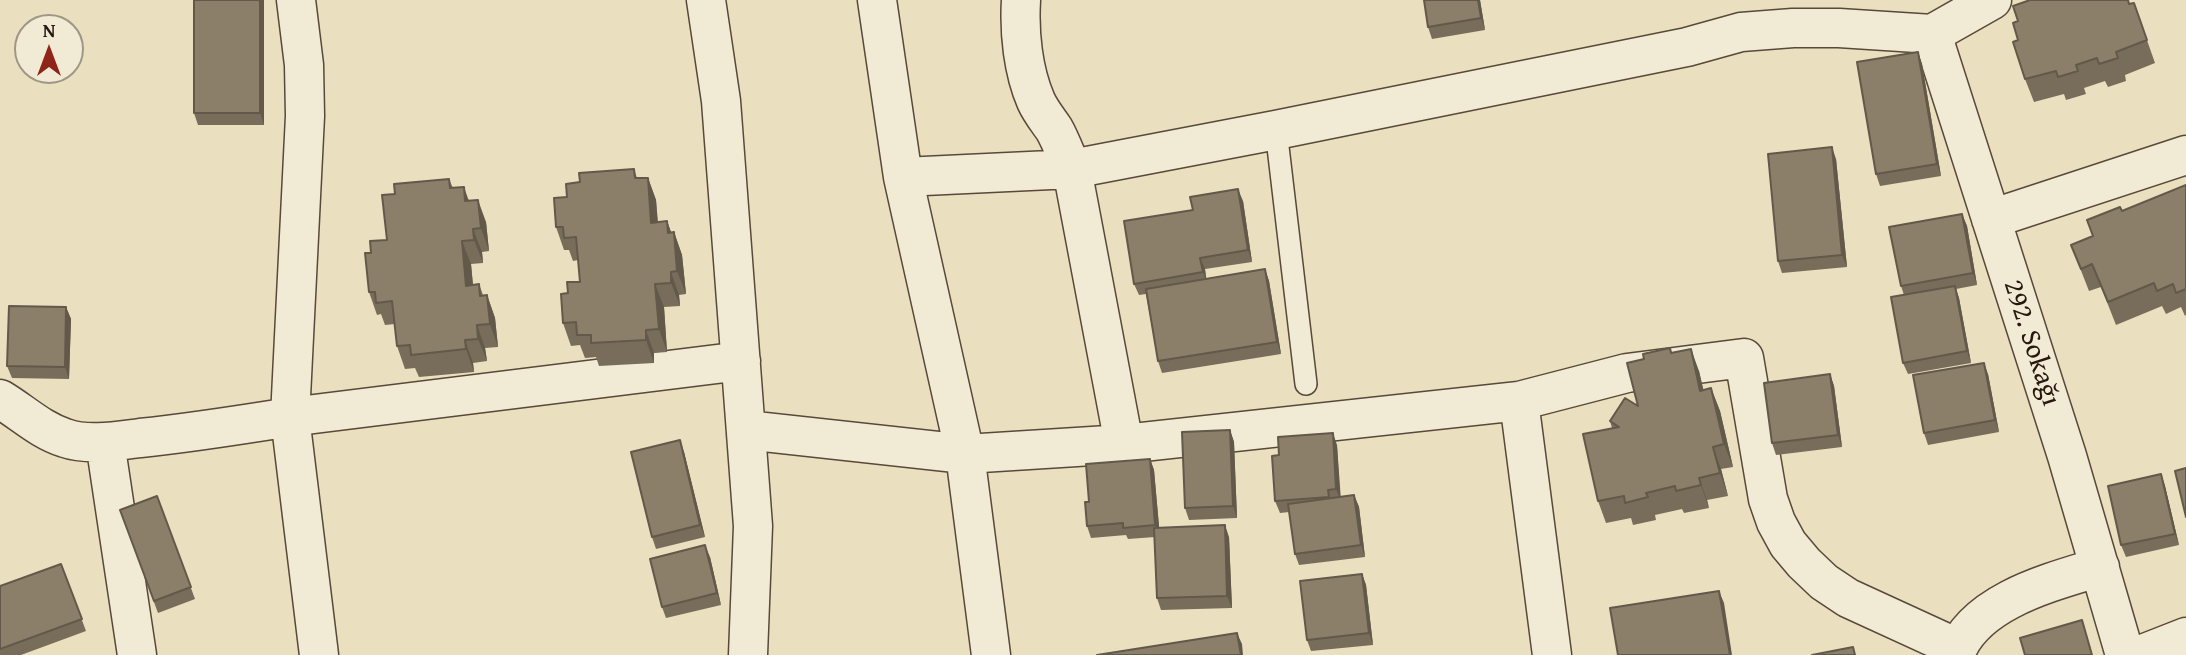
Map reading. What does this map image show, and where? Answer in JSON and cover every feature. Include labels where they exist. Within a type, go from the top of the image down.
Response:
[{"type":"street","points":[[296,0],[304,65],[305,116],[290,417],[319,655]]},
{"type":"street","points":[[706,0],[721,101],[753,526],[748,655]]},
{"type":"street","points":[[877,0],[903,177],[965,454],[992,655]]},
{"type":"street","points":[[1021,0],[1021,29],[1031,87],[1072,169],[1124,444]]},
{"type":"street","points":[[903,177],[1072,169],[1687,47],[1741,32],[1766,15],[1839,28],[1932,34],[1993,0]]},
{"type":"street","name":"292. Sokağı","points":[[1932,34],[2067,456],[2125,655]]},
{"type":"street","points":[[1991,219],[2186,155]]},
{"type":"street","points":[[746,430],[965,454],[1124,444],[1519,401],[1627,373],[1744,358],[1768,499],[1776,522],[1788,544],[1804,563],[1824,582],[1848,598],[1956,652],[1978,620],[1992,610],[2053,582],[2100,566]]},
{"type":"street","points":[[0,399],[50,432],[67,439],[105,442],[741,361]]},
{"type":"street","points":[[1519,401],[1552,655]]},
{"type":"street","points":[[105,442],[137,655]]},
{"type":"street","points":[[2140,655],[2186,637]]},
{"type":"lane","points":[[1276,130],[1306,384]]},
{"type":"building","points":[[194,0],[260,0],[260,113],[194,113]]},
{"type":"building","points":[[1424,0],[1478,0],[1481,18],[1428,27]]},
{"type":"building","points":[[2030,0],[2128,0],[2129,4],[2134,3],[2147,40],[2116,52],[2118,58],[2099,64],[2097,58],[2076,65],[2078,71],[2058,77],[2056,71],[2025,79],[2013,42],[2018,40],[2013,23],[2018,21],[2013,6]]},
{"type":"building","points":[[1918,52],[1937,164],[1876,174],[1857,62]]},
{"type":"building","points":[[1832,147],[1842,255],[1778,261],[1768,154]]},
{"type":"building","points":[[634,169],[635,178],[648,178],[651,223],[667,221],[668,233],[674,232],[677,271],[671,272],[671,283],[655,284],[659,329],[646,330],[646,340],[591,343],[591,335],[577,335],[576,322],[563,323],[561,294],[568,293],[567,282],[580,282],[576,237],[564,238],[563,227],[556,227],[554,198],[567,197],[566,184],[580,182],[579,173]]},
{"type":"building","points":[[449,179],[450,188],[464,187],[465,201],[478,200],[481,228],[473,229],[474,240],[462,241],[466,286],[479,284],[480,296],[487,295],[490,324],[477,325],[478,339],[465,340],[466,349],[411,355],[410,345],[397,346],[392,301],[376,303],[375,292],[369,292],[365,253],[371,253],[370,241],[387,240],[382,195],[395,194],[394,184]]},
{"type":"building","points":[[2186,185],[2186,289],[2176,293],[2173,284],[2157,291],[2154,283],[2108,302],[2092,264],[2081,269],[2071,245],[2093,236],[2087,220],[2120,207],[2122,211]]},
{"type":"building","points":[[1238,189],[1248,250],[1200,258],[1203,272],[1134,284],[1124,221],[1193,210],[1190,197]]},
{"type":"building","points":[[1962,214],[1973,273],[1901,286],[1889,227]]},
{"type":"building","points":[[1265,269],[1277,342],[1158,361],[1146,289]]},
{"type":"building","points":[[1955,286],[1967,351],[1903,363],[1891,297]]},
{"type":"building","points":[[9,306],[66,307],[65,367],[7,366]]},
{"type":"building","points":[[1670,348],[1671,353],[1691,349],[1700,391],[1711,388],[1724,444],[1713,447],[1720,473],[1699,478],[1701,485],[1676,491],[1675,486],[1646,493],[1648,497],[1625,503],[1624,496],[1598,501],[1583,434],[1619,427],[1610,421],[1625,398],[1638,406],[1627,363],[1644,359],[1643,354]]},
{"type":"building","points":[[1984,363],[1995,420],[1924,433],[1913,375]]},
{"type":"building","points":[[1830,374],[1838,435],[1772,443],[1764,383]]},
{"type":"building","points":[[1230,430],[1233,506],[1185,508],[1182,432]]},
{"type":"building","points":[[1333,433],[1336,489],[1328,490],[1329,497],[1275,501],[1272,456],[1279,455],[1278,437]]},
{"type":"building","points":[[680,440],[700,525],[652,537],[631,452]]},
{"type":"building","points":[[1150,459],[1155,525],[1123,528],[1123,523],[1087,526],[1085,502],[1089,502],[1086,464]]},
{"type":"building","points":[[2186,468],[2186,517],[2175,471]]},
{"type":"building","points":[[2161,474],[2175,534],[2121,545],[2108,486]]},
{"type":"building","points":[[1354,495],[1361,545],[1295,554],[1288,504]]},
{"type":"building","points":[[157,496],[191,587],[154,601],[120,510]]},
{"type":"building","points":[[1225,525],[1227,596],[1157,598],[1154,528]]},
{"type":"building","points":[[705,545],[717,593],[662,607],[650,559]]},
{"type":"building","points":[[61,564],[82,619],[0,649],[0,586]]},
{"type":"building","points":[[1362,574],[1369,633],[1307,640],[1300,581]]},
{"type":"building","points":[[1719,591],[1730,655],[1618,655],[1610,608]]},
{"type":"building","points":[[2082,620],[2092,655],[2025,655],[2020,638]]},
{"type":"building","points":[[1237,633],[1241,655],[1097,655]]},
{"type":"building","points":[[1853,647],[1855,655],[1812,655]]}]
